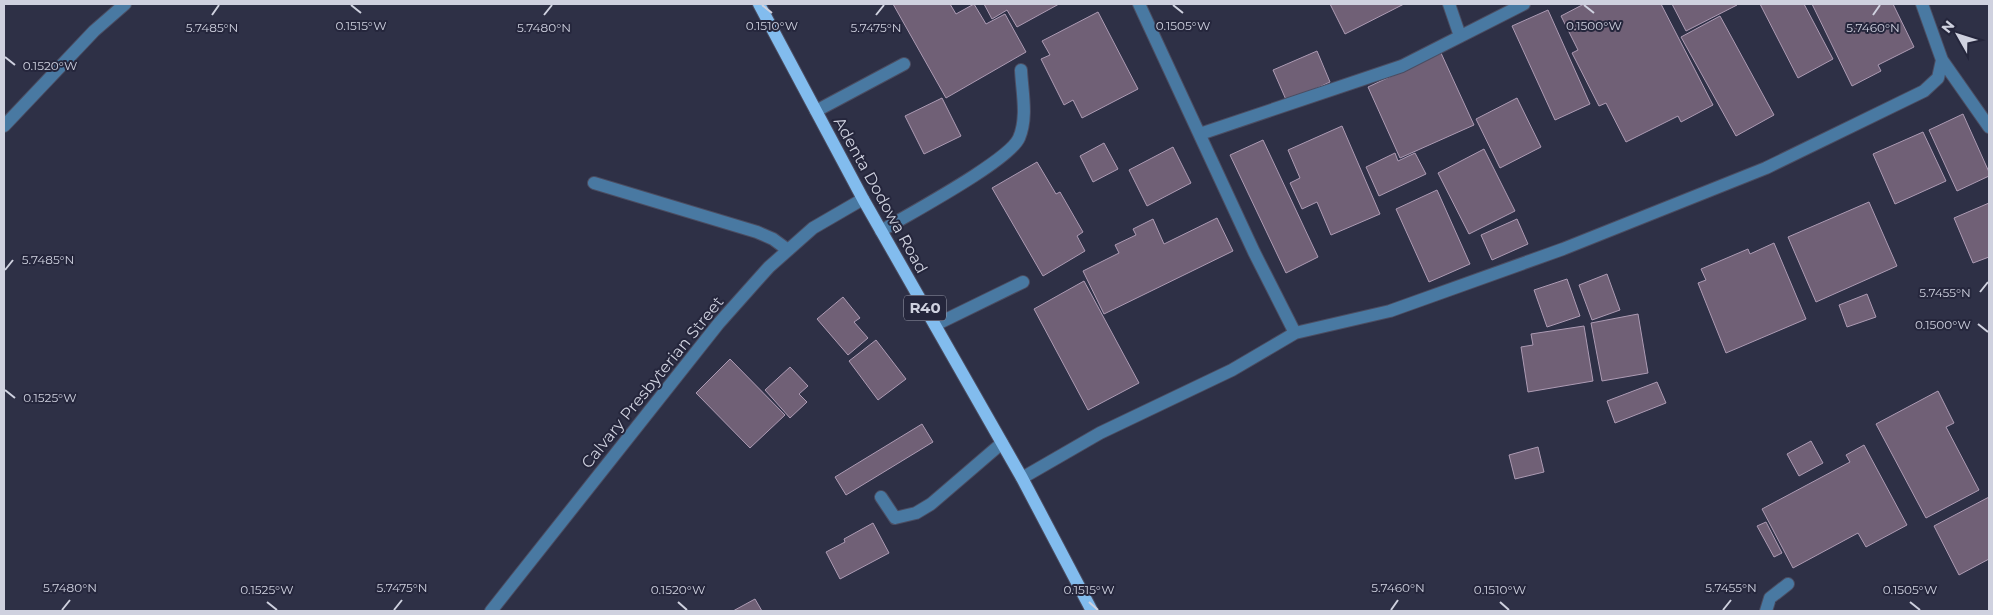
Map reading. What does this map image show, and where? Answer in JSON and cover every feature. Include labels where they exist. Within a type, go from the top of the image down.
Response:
[{"type":"main road","name":"Adenta Dodowa Road","points":[[759,4],[863,199],[1022,478],[1092,611]]},
{"type":"street","points":[[4,126],[94,31],[125,4]]},
{"type":"street","points":[[1139,4],[1254,252],[1295,333]]},
{"type":"street","points":[[1449,4],[1460,36]]},
{"type":"street","points":[[1200,134],[1402,66],[1524,4]]},
{"type":"street","points":[[1922,4],[1942,60],[1989,127]]},
{"type":"street","points":[[1022,478],[1100,433],[1232,370],[1295,333],[1390,311],[1563,249],[1766,168],[1924,91],[1938,78],[1942,60]]},
{"type":"street","points":[[816,111],[904,64]]},
{"type":"street","points":[[881,231],[1004,156],[1019,140],[1024,120],[1021,70]]},
{"type":"street","points":[[594,183],[757,232],[773,239],[788,250]]},
{"type":"street","name":"Calvary Presbyterian Street","points":[[491,611],[719,323],[769,267],[813,228],[863,199]]},
{"type":"street","points":[[935,325],[1023,282]]},
{"type":"street","points":[[881,497],[895,518],[916,513],[931,504],[1002,443]]},
{"type":"street","points":[[1766,611],[1770,598],[1788,584]]},
{"type":"building","points":[[893,4],[950,4],[956,14],[974,4],[986,24],[1005,14],[1026,52],[946,98]]},
{"type":"building","points":[[984,4],[1059,4],[1017,27],[1007,10],[992,19]]},
{"type":"building","points":[[1330,4],[1404,4],[1345,34]]},
{"type":"building","points":[[1584,4],[1661,4],[1713,105],[1681,122],[1678,116],[1626,142],[1606,103],[1599,106],[1572,53],[1578,50],[1561,16]]},
{"type":"building","points":[[1672,4],[1736,4],[1737,5],[1686,31]]},
{"type":"building","points":[[1760,4],[1804,4],[1833,59],[1798,78]]},
{"type":"building","points":[[1812,4],[1893,4],[1914,47],[1878,65],[1881,71],[1852,86]]},
{"type":"building","points":[[1548,10],[1590,104],[1555,120],[1512,26]]},
{"type":"building","points":[[1098,12],[1138,89],[1082,118],[1073,100],[1064,105],[1041,59],[1050,55],[1042,41]]},
{"type":"building","points":[[1720,16],[1774,115],[1736,136],[1681,37]]},
{"type":"building","points":[[1317,51],[1330,82],[1287,102],[1273,70]]},
{"type":"building","points":[[1441,53],[1474,125],[1400,158],[1368,87]]},
{"type":"building","points":[[942,98],[961,136],[924,154],[905,116]]},
{"type":"building","points":[[1517,98],[1541,147],[1500,168],[1476,119]]},
{"type":"building","points":[[1963,114],[1989,172],[1989,176],[1957,191],[1929,130]]},
{"type":"building","points":[[1342,126],[1380,214],[1331,235],[1317,202],[1302,209],[1290,183],[1300,178],[1288,150]]},
{"type":"building","points":[[1923,132],[1946,181],[1895,204],[1873,154]]},
{"type":"building","points":[[1263,140],[1318,257],[1286,273],[1230,155]]},
{"type":"building","points":[[1104,143],[1118,169],[1093,182],[1080,156]]},
{"type":"building","points":[[1173,147],[1191,183],[1147,206],[1129,170]]},
{"type":"building","points":[[1484,149],[1515,211],[1469,234],[1438,173]]},
{"type":"building","points":[[1395,153],[1398,161],[1415,153],[1426,174],[1379,196],[1366,167]]},
{"type":"building","points":[[1037,162],[1056,194],[1060,192],[1083,232],[1077,236],[1085,251],[1043,276],[992,188]]},
{"type":"building","points":[[1437,190],[1470,264],[1429,282],[1396,209]]},
{"type":"building","points":[[1869,202],[1897,266],[1816,302],[1788,237]]},
{"type":"building","points":[[1989,203],[1989,257],[1973,263],[1954,218]]},
{"type":"building","points":[[1217,218],[1233,251],[1104,314],[1083,271],[1119,253],[1115,245],[1136,235],[1133,229],[1153,219],[1164,244]]},
{"type":"building","points":[[1517,219],[1528,244],[1492,260],[1481,235]]},
{"type":"building","points":[[1774,243],[1806,319],[1726,353],[1698,283],[1706,280],[1701,269],[1748,249],[1750,254]]},
{"type":"building","points":[[1607,274],[1620,310],[1592,320],[1579,285]]},
{"type":"building","points":[[1567,279],[1580,316],[1547,327],[1534,290]]},
{"type":"building","points":[[1084,281],[1139,383],[1088,410],[1034,309]]},
{"type":"building","points":[[1867,294],[1876,317],[1847,327],[1839,305]]},
{"type":"building","points":[[843,297],[860,318],[854,322],[868,338],[848,355],[817,319]]},
{"type":"building","points":[[1638,314],[1648,373],[1602,381],[1591,323]]},
{"type":"building","points":[[1584,326],[1593,381],[1528,392],[1521,347],[1533,345],[1531,334]]},
{"type":"building","points":[[876,340],[906,379],[878,400],[849,361]]},
{"type":"building","points":[[730,359],[785,415],[750,448],[696,393]]},
{"type":"building","points":[[790,367],[808,386],[799,394],[807,402],[790,418],[765,390]]},
{"type":"building","points":[[1657,382],[1666,403],[1615,423],[1607,401]]},
{"type":"building","points":[[1938,391],[1954,423],[1946,427],[1979,490],[1926,518],[1876,424]]},
{"type":"building","points":[[922,424],[933,442],[846,495],[835,477]]},
{"type":"building","points":[[1811,441],[1823,463],[1799,476],[1787,454]]},
{"type":"building","points":[[1864,445],[1907,525],[1866,547],[1858,533],[1793,568],[1762,509],[1850,462],[1846,455]]},
{"type":"building","points":[[1538,447],[1544,472],[1515,479],[1509,455]]},
{"type":"building","points":[[1989,497],[1989,559],[1959,575],[1934,526]]},
{"type":"building","points":[[1766,522],[1782,553],[1774,557],[1757,526]]},
{"type":"building","points":[[873,523],[889,553],[840,579],[826,552],[845,542],[844,539]]},
{"type":"building","points":[[755,599],[762,611],[733,611]]}]
